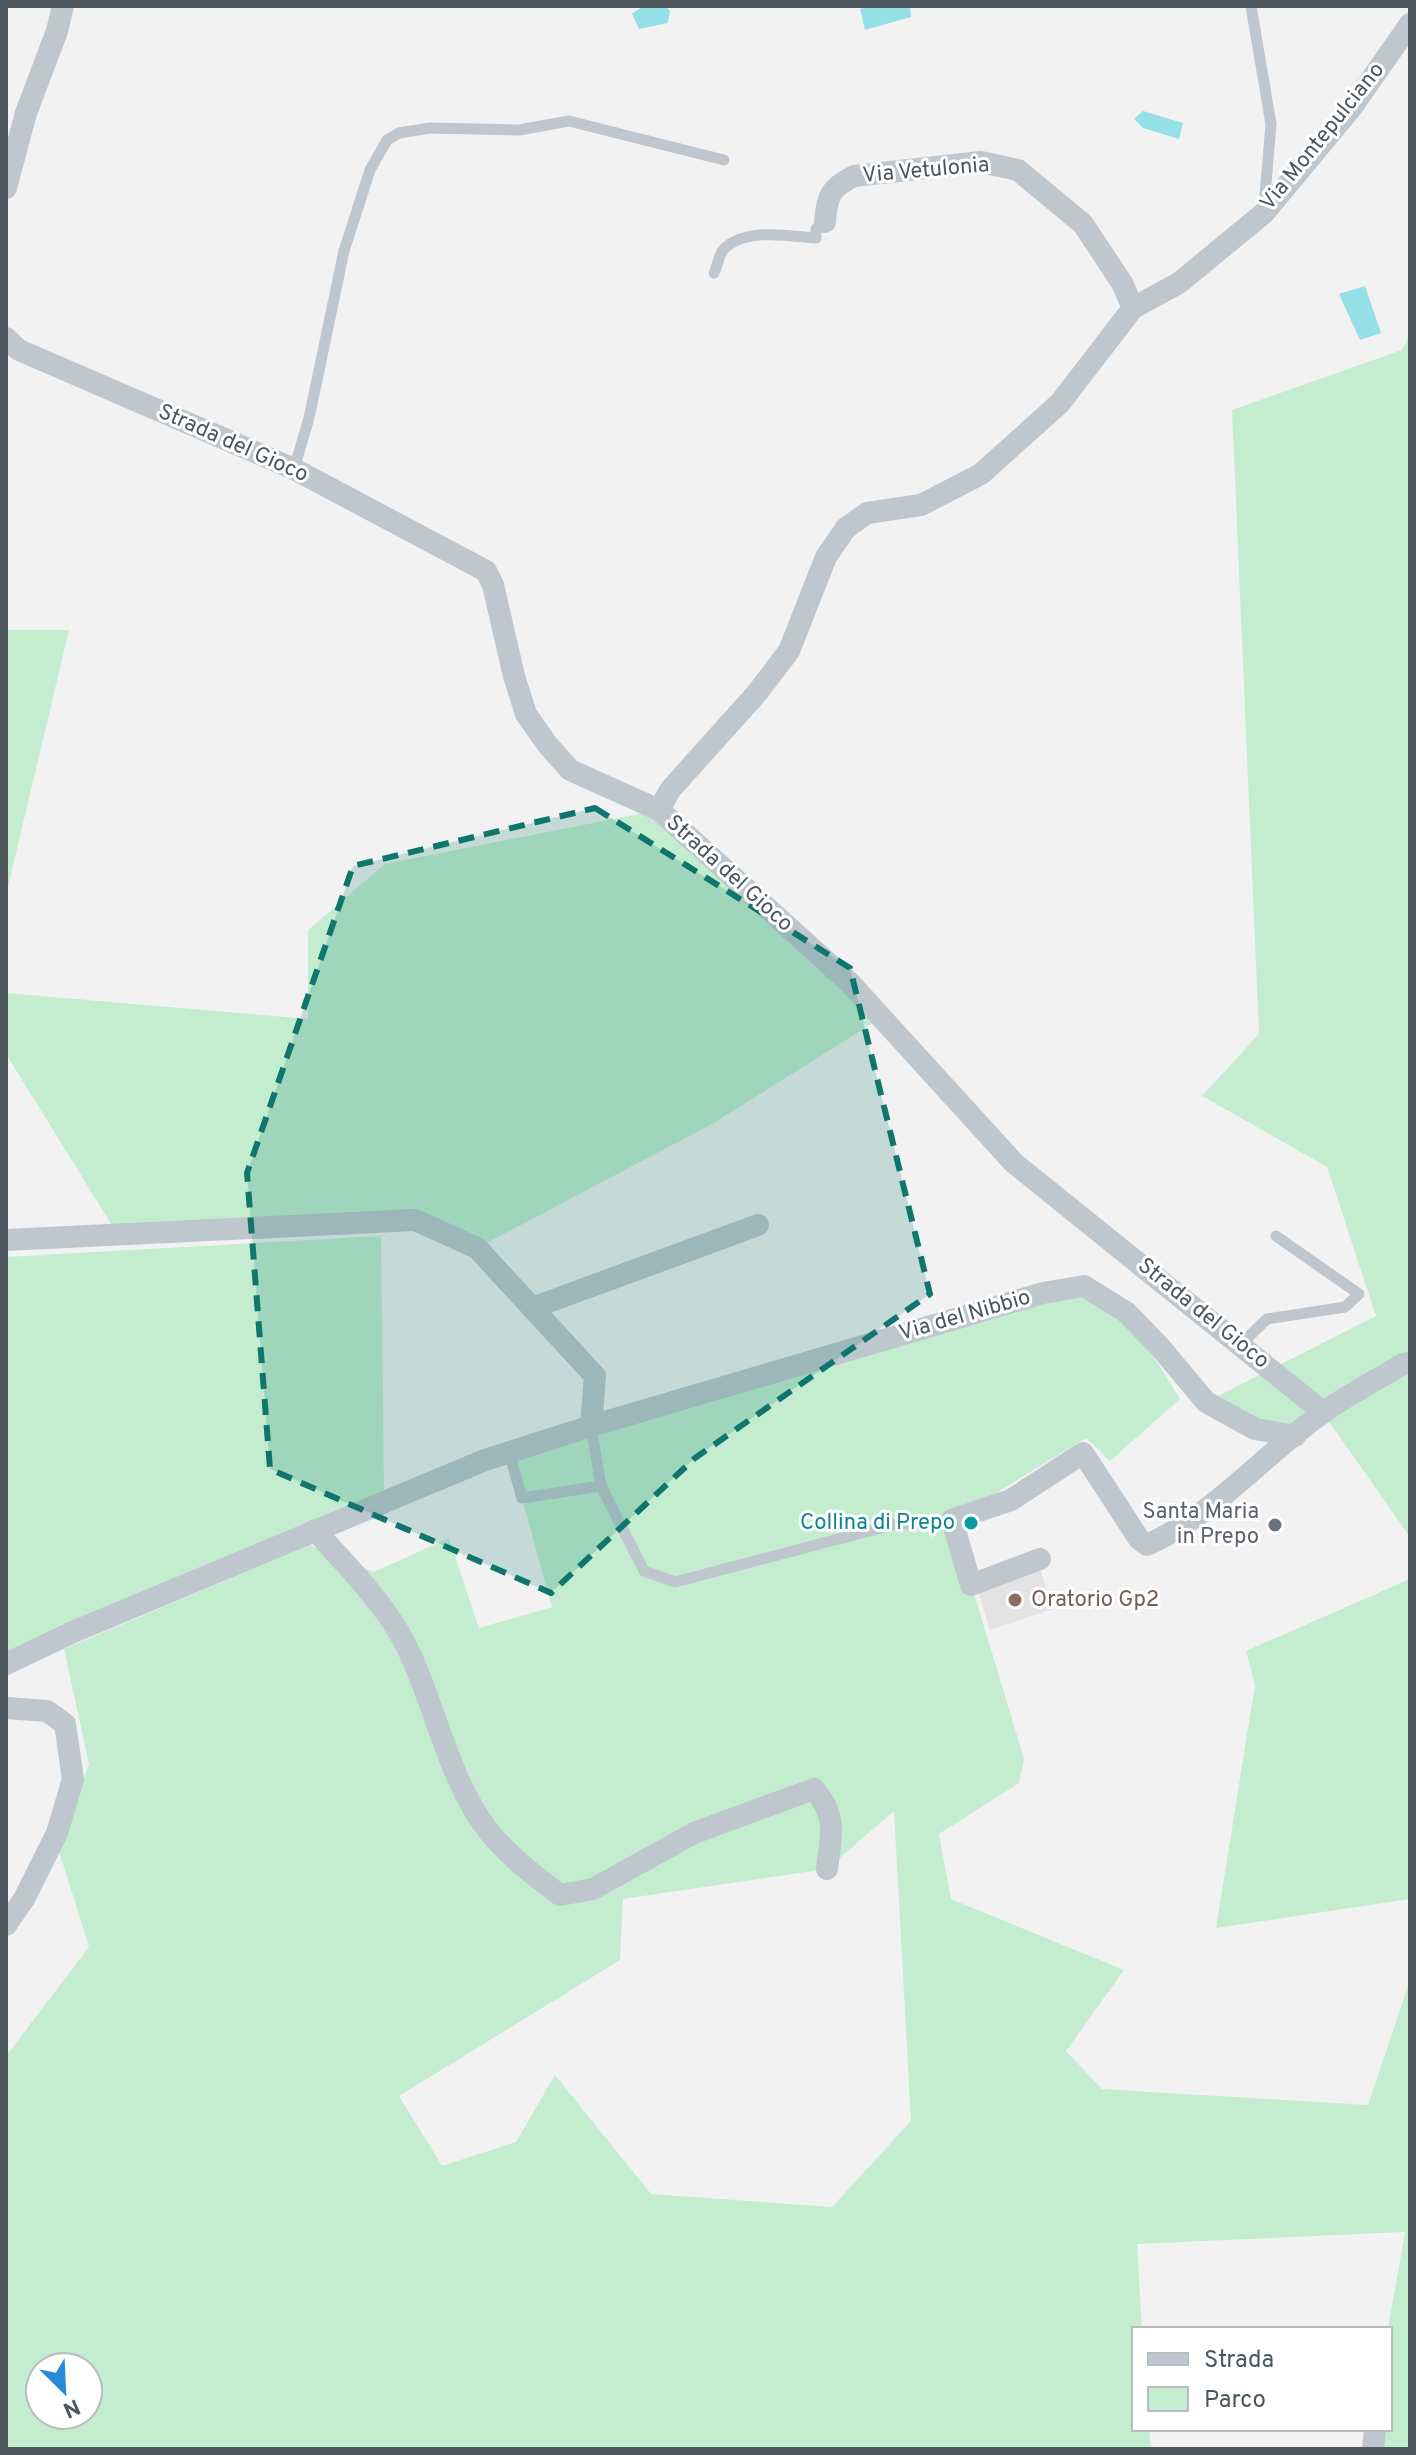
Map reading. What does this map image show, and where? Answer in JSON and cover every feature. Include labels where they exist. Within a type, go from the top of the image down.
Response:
[{"type":"street","points":[[6,188],[26,113],[57,31],[63,6]]},
{"type":"street","name":"Via Montepulciano","points":[[659,810],[670,790],[757,693],[789,651],[826,557],[846,528],[867,513],[921,505],[981,474],[1060,403],[1133,308],[1179,283],[1264,213],[1352,107],[1410,24]]},
{"type":"street","name":"Via Vetulonia","points":[[825,222],[826,200],[838,184],[854,176],[981,162],[997,164],[1018,170],[1083,224],[1122,283],[1133,308]]},
{"type":"street","name":"Strada del Gioco","points":[[6,338],[19,350],[294,469],[486,571],[493,585],[526,714],[570,770],[659,810],[850,983],[1014,1163],[1323,1412]]},
{"type":"street","points":[[6,1240],[415,1220],[477,1248],[595,1376],[591,1426]]},
{"type":"street","points":[[532,1308],[758,1225]]},
{"type":"street","name":"Via del Nibbio","points":[[6,1664],[73,1632],[315,1530],[509,1452],[1043,1293],[1084,1286],[1126,1312],[1206,1402],[1255,1429],[1295,1436]]},
{"type":"street","points":[[1040,1559],[971,1585],[952,1520],[1011,1500],[1083,1453],[1139,1539],[1147,1545],[1199,1513],[1323,1412],[1403,1364],[1410,1363]]},
{"type":"street","points":[[315,1530],[378,1600],[401,1636],[467,1799],[491,1835],[560,1895],[593,1889],[694,1833],[814,1789],[826,1804],[832,1827],[827,1869]]},
{"type":"street","points":[[6,1708],[47,1711],[65,1724],[73,1779],[57,1833],[10,1915]]},
{"type":"lane","points":[[1251,6],[1271,124],[1264,213]]},
{"type":"lane","points":[[294,469],[309,418],[344,251],[370,170],[387,140],[399,133],[430,128],[519,130],[569,121],[724,160]]},
{"type":"lane","points":[[714,273],[722,251],[743,238],[772,235],[816,238],[816,229],[825,222]]},
{"type":"lane","points":[[1240,1345],[1267,1319],[1345,1307],[1359,1294],[1276,1236]]},
{"type":"lane","points":[[591,1426],[601,1486],[644,1571],[675,1582],[892,1525],[952,1520]]},
{"type":"lane","points":[[509,1452],[522,1498],[601,1486]]},
{"type":"highlighted area","points":[[595,808],[850,968],[930,1294],[695,1458],[551,1593],[270,1469],[247,1173],[353,866]]},
{"type":"shaded area","name":"Oratorio Gp2","points":[[1040,1570],[1053,1609],[990,1630],[978,1590]]},
{"type":"green space","points":[[1410,333],[1410,1537],[1323,1413],[1295,1436],[1206,1402],[1376,1316],[1327,1167],[1202,1096],[1259,1034],[1232,410],[1402,350]]},
{"type":"green space","points":[[6,630],[69,630],[6,895]]},
{"type":"green space","points":[[659,810],[881,1018],[712,1124],[477,1248],[415,1220],[118,1235],[6,1054],[6,993],[308,1019],[308,930],[385,864]]},
{"type":"green space","points":[[381,1236],[384,1490],[6,1660],[6,1257]]},
{"type":"green space","points":[[1084,1286],[1126,1312],[1180,1399],[1110,1461],[1086,1438],[952,1520],[1024,1759],[1019,1783],[939,1834],[951,1899],[1124,1970],[1066,2051],[1102,2089],[1368,2105],[1410,1980],[1410,2449],[1373,2449],[1375,2431],[1392,2431],[1392,2327],[1388,2327],[1405,2232],[1137,2244],[1142,2327],[1132,2327],[1132,2431],[1149,2431],[1151,2449],[6,2449],[6,2056],[89,1947],[58,1848],[89,1764],[64,1649],[309,1545],[374,1572],[449,1538],[479,1628],[552,1607],[509,1452]],"holes":[[[894,1811],[911,2121],[832,2207],[651,2194],[555,2075],[516,2142],[442,2166],[399,2096],[620,1960],[623,1899],[827,1869]]]},
{"type":"green space","points":[[1410,1579],[1410,1899],[1216,1928],[1255,1685],[1246,1651]]},
{"type":"water","points":[[643,6],[665,6],[670,11],[668,23],[639,29],[632,14]]},
{"type":"water","points":[[910,6],[911,17],[865,30],[860,9]]},
{"type":"water","points":[[1143,111],[1183,123],[1179,139],[1143,128],[1134,119]]},
{"type":"water","points":[[1365,286],[1381,333],[1360,340],[1339,294]]},
{"type":"place","name":"Collina di Prepo","points":[[971,1523]]},
{"type":"place","name":"Santa Maria in Prepo","points":[[1275,1525]]},
{"type":"place","name":"Oratorio Gp2","points":[[1015,1600]]}]
